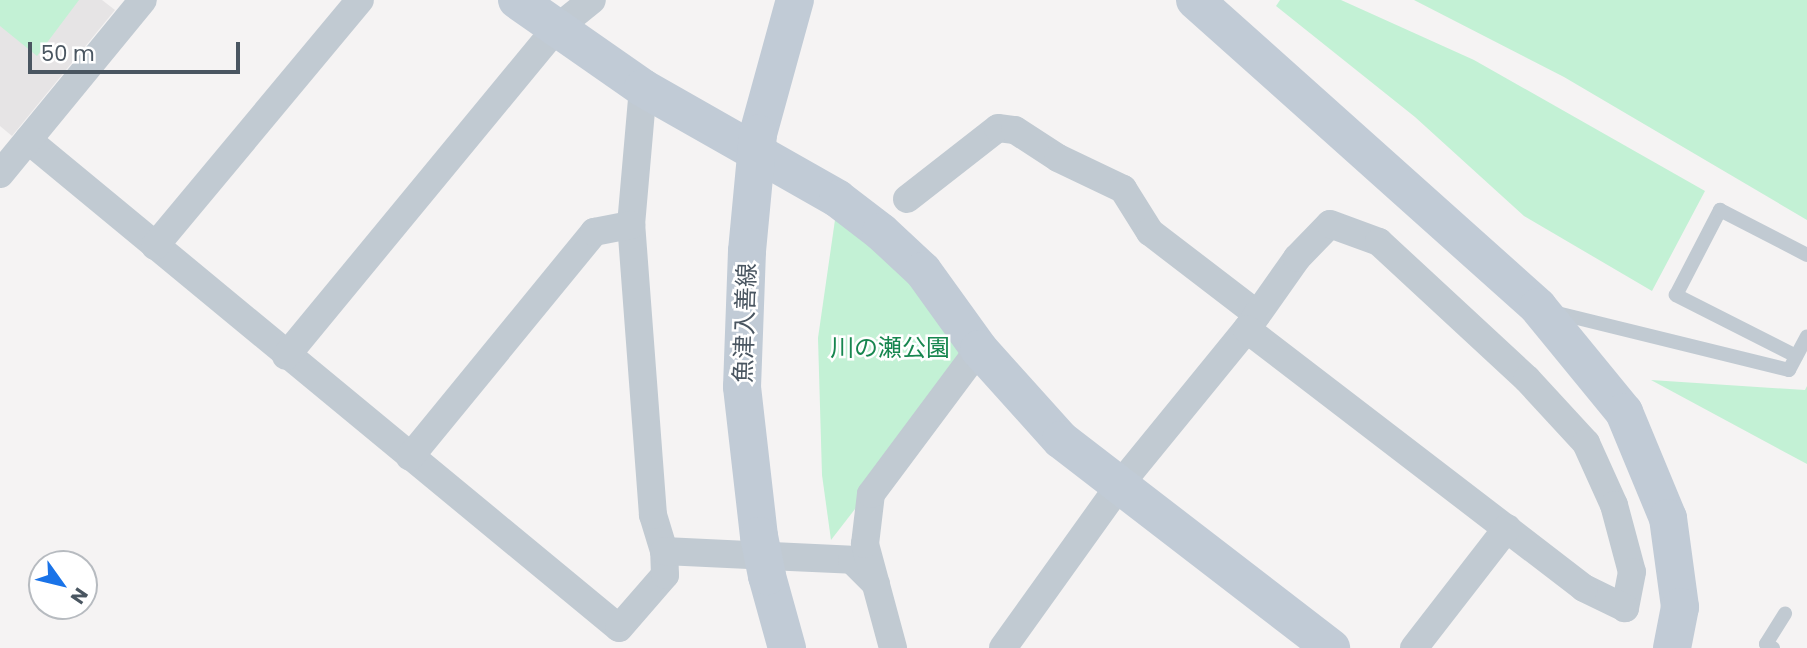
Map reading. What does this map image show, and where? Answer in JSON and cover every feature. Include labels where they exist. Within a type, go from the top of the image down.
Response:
[{"type":"street","points":[[144,0],[11,152],[155,246],[619,628],[665,575],[664,551],[653,515],[631,225],[643,88]]},
{"type":"street","points":[[155,246],[360,0]]},
{"type":"street","points":[[517,0],[643,88],[838,200],[881,232],[923,271],[979,349],[1061,440],[1122,482],[1331,648]]},
{"type":"street","points":[[286,356],[556,29],[592,0]]},
{"type":"street","name":"魚津入善線","points":[[787,648],[759,536],[742,387],[747,251],[758,134],[795,0]]},
{"type":"street","points":[[1195,0],[1538,307],[1624,412],[1668,518],[1680,607],[1672,648]]},
{"type":"street","points":[[907,199],[998,128],[1015,130],[1058,158],[1124,189],[1150,232],[1252,321],[1584,588],[1625,608],[1632,572],[1614,505],[1586,443],[1527,379],[1379,242],[1330,223],[1297,258],[1252,321],[1122,482],[1003,648]]},
{"type":"street","points":[[410,457],[594,232],[631,225]]},
{"type":"street","points":[[893,648],[865,544],[871,494],[979,349]]},
{"type":"street","points":[[1414,648],[1507,528]]},
{"type":"street","points":[[664,551],[852,560],[876,584]]},
{"type":"lane","points":[[1796,356],[1676,295],[1720,210],[1807,255]]},
{"type":"lane","points":[[1538,307],[1789,370],[1807,336]]},
{"type":"lane","points":[[1773,648],[1766,644],[1785,614]]},
{"type":"shaded area","points":[[0,0],[102,0],[115,10],[12,136],[0,126]]},
{"type":"green space","points":[[0,0],[79,0],[37,56],[0,26]]},
{"type":"green space","points":[[1280,0],[1341,0],[1474,60],[1705,191],[1652,291],[1524,216],[1415,117],[1276,6]]},
{"type":"green space","points":[[1414,0],[1807,0],[1807,220],[1564,77]]},
{"type":"green space","name":"川の瀬公園","points":[[838,199],[979,349],[831,540],[822,475],[818,338]]},
{"type":"green space","points":[[1651,380],[1805,390],[1807,386],[1807,464]]}]
